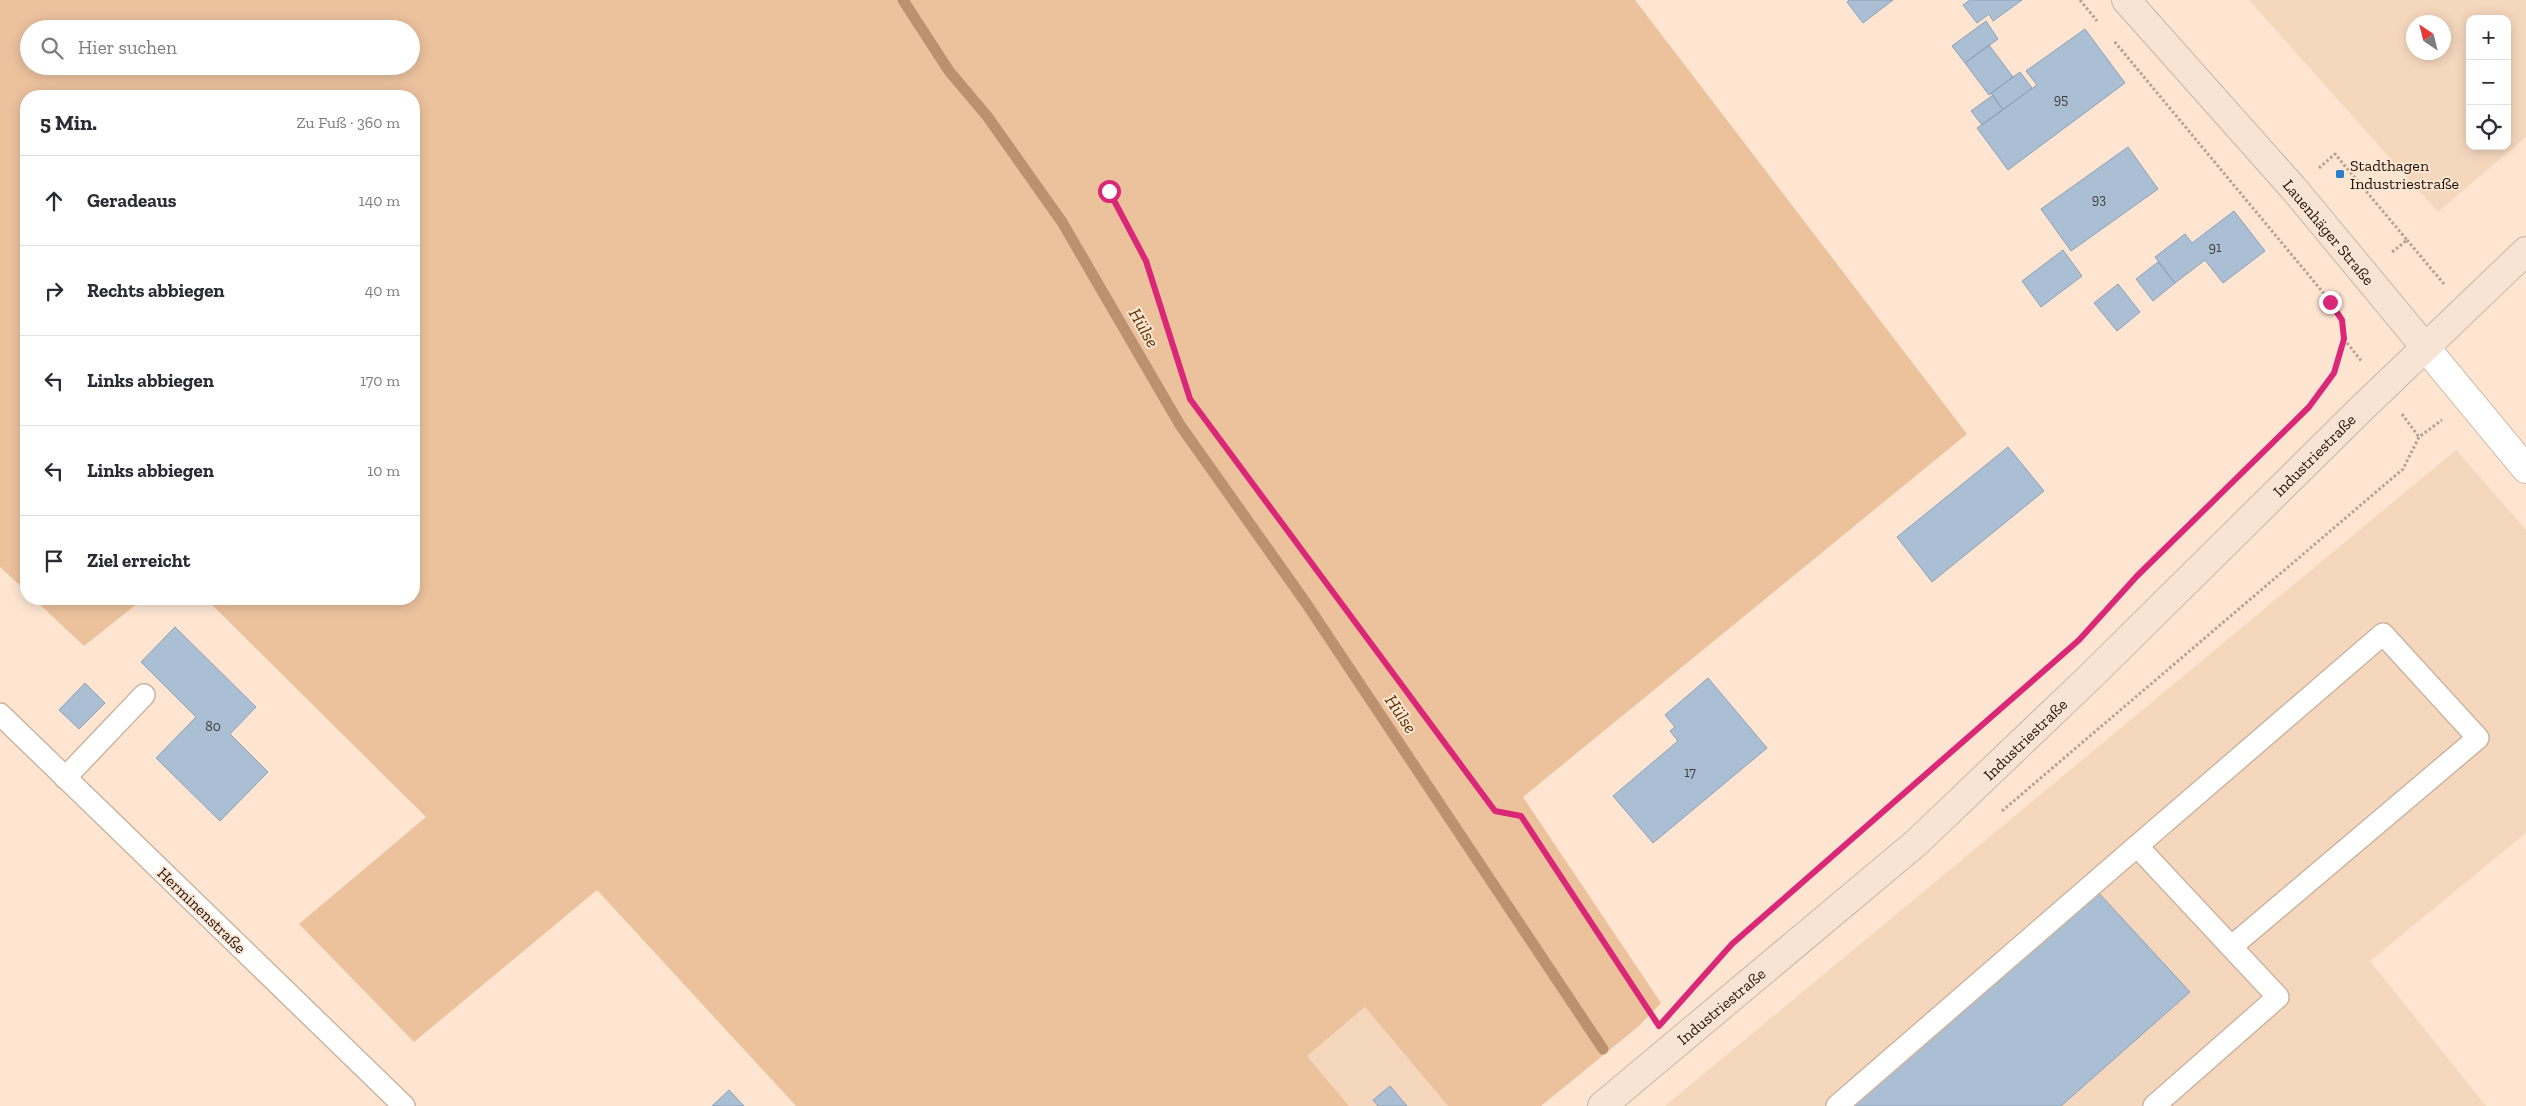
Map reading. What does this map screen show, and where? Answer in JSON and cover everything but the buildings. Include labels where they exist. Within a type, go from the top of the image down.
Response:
[{"type":"street","name":"Lauenhäger Straße","points":[[2126,0],[2294,189],[2526,469]]},
{"type":"street","name":"Industriestraße","points":[[1602,1106],[1916,843],[2094,674],[2425,347],[2526,251]]},
{"type":"lane","points":[[1837,1106],[2383,634],[2478,738],[2231,947]]},
{"type":"lane","points":[[66,778],[144,695]]},
{"type":"lane","name":"Herminenstraße","points":[[0,714],[404,1106]]},
{"type":"lane","points":[[2137,846],[2278,997],[2154,1106]]},
{"type":"path","points":[[2080,0],[2099,23]]},
{"type":"path","points":[[2098,619],[2137,576],[2309,407],[2334,373],[2344,339],[2342,320],[2330,302],[2111,38]]},
{"type":"path","points":[[1109,191],[1146,261],[1190,399],[1495,811],[1521,816],[1659,1026]]},
{"type":"path","points":[[2407,240],[2465,309]]},
{"type":"path","points":[[1995,816],[2403,469],[2419,438]]},
{"type":"path","points":[[1708,971],[1732,944],[2056,659]]},
{"type":"shaded area","points":[[0,0],[1635,0],[1967,434],[1523,797],[1661,1003],[1639,1026],[1541,1106],[1448,1106],[1365,1007],[1307,1056],[1349,1106],[796,1106],[597,890],[414,1042],[299,924],[426,817],[212,605],[420,605],[420,90],[20,90],[20,585],[0,567]]},
{"type":"shaded area","points":[[2249,0],[2526,0],[2526,137],[2511,150],[2511,15],[2466,15],[2466,150],[2511,150],[2438,212]]},
{"type":"shaded area","points":[[2456,450],[2526,530],[2526,833],[2370,961],[2486,1106],[1665,1106]]},
{"type":"shaded area","points":[[40,605],[135,605],[84,646]]},
{"type":"shaded area","points":[[1365,1007],[1448,1106],[1349,1106],[1307,1056]]},
{"type":"waterway","name":"Hülse","points":[[903,0],[949,71],[987,116],[1062,222],[1180,425],[1306,603],[1603,1049]]},
{"type":"place","name":"Stadthagen Industriestraße","points":[[2340,174]]},
{"type":"route","points":[[1109,191],[1146,261],[1190,399],[1495,811],[1521,816],[1659,1026],[1732,944],[2079,640],[2137,576],[2309,407],[2334,373],[2344,339],[2342,320],[2330,302]]}]
